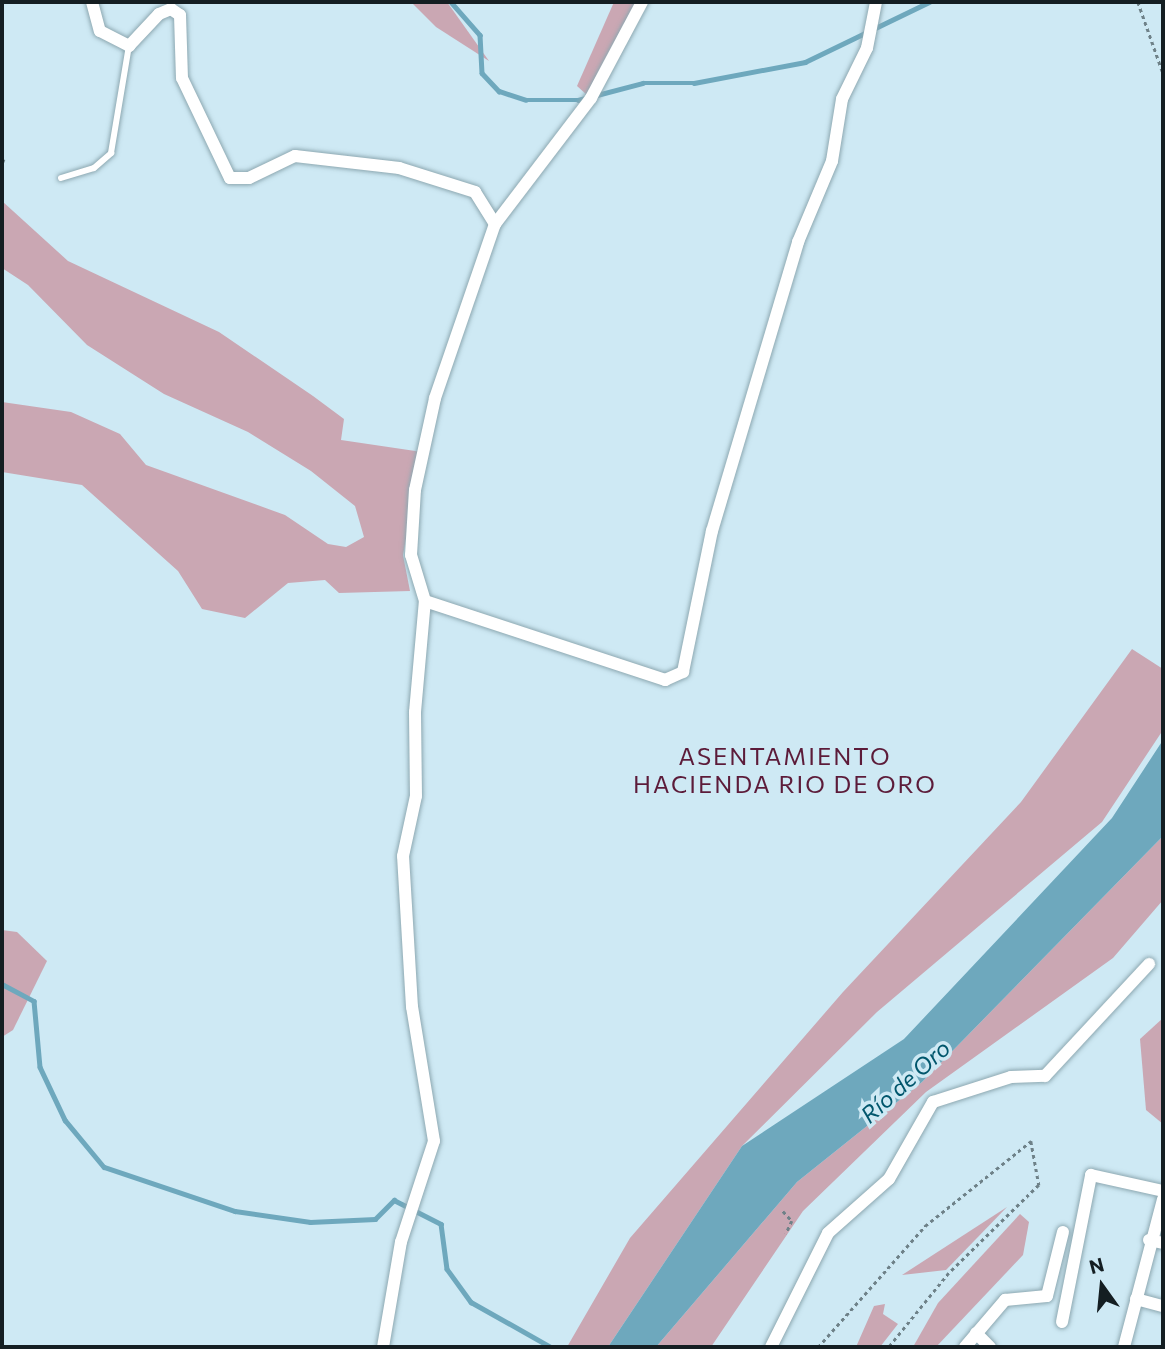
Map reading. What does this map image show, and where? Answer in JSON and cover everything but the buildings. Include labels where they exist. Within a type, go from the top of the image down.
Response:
[{"type":"street","points":[[92,2],[100,31],[129,46],[159,14],[171,9],[180,15],[182,78],[230,178],[249,178],[295,156],[399,168],[475,192],[495,224]]},
{"type":"street","points":[[383,1347],[401,1242],[434,1141],[412,1007],[403,859],[416,796],[415,712],[425,601],[411,555],[415,490],[435,398],[495,224],[591,98],[642,2]]},
{"type":"street","points":[[425,601],[665,680],[683,672],[712,531],[798,242],[832,161],[842,99],[867,48],[876,2]]},
{"type":"street","points":[[771,1347],[828,1233],[890,1179],[933,1102],[1011,1077],[1045,1076],[1149,964]]},
{"type":"street","points":[[1062,1322],[1091,1175],[1163,1192]]},
{"type":"street","points":[[1124,1347],[1149,1240],[1163,1199]]},
{"type":"street","points":[[965,1347],[1004,1300],[1047,1296],[1063,1232]]},
{"type":"street","points":[[1149,1240],[1163,1243]]},
{"type":"street","points":[[1136,1299],[1163,1306]]},
{"type":"street","points":[[976,1333],[990,1347]]},
{"type":"lane","points":[[61,178],[94,168],[111,153],[129,46]]},
{"type":"path","points":[[1139,2],[1163,73]]},
{"type":"path","points":[[818,1347],[925,1226],[1031,1141],[1039,1185],[949,1273],[889,1347]]},
{"type":"path","points":[[782,1212],[792,1222],[786,1234]]},
{"type":"shaded area","points":[[411,2],[447,2],[489,61],[436,27]]},
{"type":"shaded area","points":[[614,2],[637,2],[587,95],[577,86]]},
{"type":"shaded area","points":[[2,201],[68,261],[219,332],[313,396],[344,419],[341,440],[422,452],[403,555],[410,591],[339,593],[325,580],[288,583],[245,618],[202,609],[178,571],[82,485],[2,472],[2,402],[71,412],[120,434],[146,465],[285,515],[328,544],[346,547],[364,537],[355,506],[311,471],[248,432],[164,394],[87,345],[28,285],[2,268]]},
{"type":"shaded area","points":[[1132,649],[1163,669],[1163,730],[1102,822],[877,1012],[742,1146],[608,1347],[567,1347],[630,1238],[843,992],[1021,802]]},
{"type":"shaded area","points":[[1163,836],[1163,900],[1113,958],[926,1092],[803,1211],[711,1347],[656,1347],[797,1182],[922,1082]]},
{"type":"shaded area","points":[[2,930],[17,932],[47,961],[13,1030],[2,1037]]},
{"type":"shaded area","points":[[1163,1018],[1163,1124],[1146,1110],[1140,1039]]},
{"type":"shaded area","points":[[1007,1207],[946,1270],[902,1275]]},
{"type":"shaded area","points":[[1020,1214],[1029,1222],[1023,1255],[936,1347],[913,1347],[938,1303]]},
{"type":"shaded area","points":[[885,1304],[883,1314],[898,1324],[880,1347],[856,1347],[874,1306]]},
{"type":"water","name":"Río de Oro","points":[[1163,740],[1163,836],[922,1082],[797,1182],[656,1347],[608,1347],[742,1146],[904,1039],[1112,818]]},
{"type":"waterway","points":[[451,2],[480,35],[482,73],[499,91],[526,100],[578,100],[643,83],[694,83],[805,62],[929,2]]},
{"type":"waterway","points":[[2,984],[34,1001],[40,1067],[65,1120],[104,1167],[235,1211],[310,1222],[375,1219],[394,1200],[441,1224],[447,1269],[471,1302],[551,1347]]},
{"type":"district","name":"ASENTAMIENTO HACIENDA RIO DE ORO","points":[[785,770]]}]
